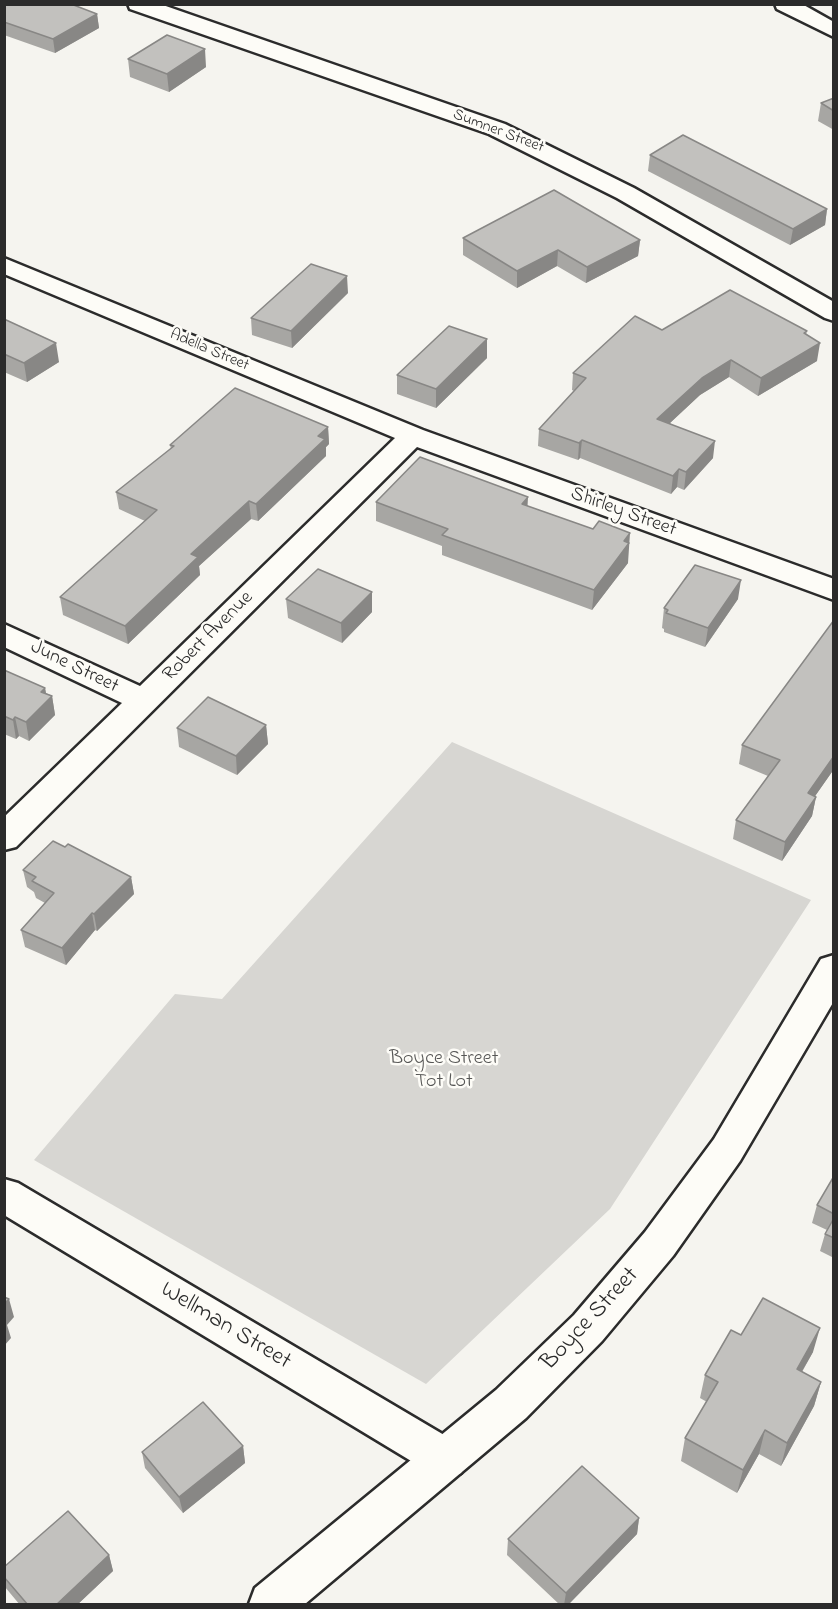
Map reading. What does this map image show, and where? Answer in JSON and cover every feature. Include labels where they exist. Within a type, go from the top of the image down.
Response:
[{"type":"street","name":"Sumner Street","points":[[138,4],[497,129],[546,150],[661,212],[834,313]]},
{"type":"street","points":[[785,4],[834,31]]},
{"type":"street","name":"Adella Street","points":[[4,265],[413,436]]},
{"type":"street","name":"Shirley Street","points":[[413,436],[834,590]]},
{"type":"street","name":"Robert Avenue","points":[[4,838],[413,436]]},
{"type":"street","name":"June Street","points":[[4,634],[144,701]]},
{"type":"street","name":"Boyce Street","points":[[271,1605],[511,1404],[588,1328],[659,1244],[727,1150],[834,969]]},
{"type":"street","name":"Wellman Street","points":[[4,1195],[446,1459]]},
{"type":"green space","name":"Boyce Street Tot Lot","points":[[452,742],[811,900],[610,1209],[426,1384],[34,1160],[175,994],[222,999]]},
{"type":"building","points":[[4,4],[71,4],[97,14],[53,39],[4,22]]},
{"type":"building","points":[[167,35],[205,49],[167,74],[128,59]]},
{"type":"building","points":[[834,98],[834,111],[821,103]]},
{"type":"building","points":[[683,135],[827,209],[793,229],[650,155]]},
{"type":"building","points":[[554,190],[640,240],[587,267],[558,250],[517,271],[463,238]]},
{"type":"building","points":[[311,264],[347,276],[291,331],[251,318]]},
{"type":"building","points":[[730,290],[807,331],[804,333],[820,343],[761,378],[731,360],[702,378],[657,419],[715,441],[686,472],[679,469],[673,476],[582,440],[579,443],[539,429],[586,378],[573,373],[635,316],[662,330]]},
{"type":"building","points":[[4,319],[56,343],[24,363],[4,354]]},
{"type":"building","points":[[449,326],[487,339],[436,389],[397,375]]},
{"type":"building","points":[[235,388],[328,427],[318,436],[325,439],[256,504],[249,501],[191,554],[198,557],[125,626],[60,597],[157,510],[116,492],[174,446],[170,445]]},
{"type":"building","points":[[420,457],[528,497],[522,504],[593,529],[599,521],[630,533],[624,541],[629,543],[594,590],[442,535],[448,529],[376,502]]},
{"type":"building","points":[[695,565],[741,580],[708,628],[666,613],[668,610],[664,608]]},
{"type":"building","points":[[318,569],[372,592],[341,623],[286,599]]},
{"type":"building","points":[[834,620],[834,756],[808,793],[816,797],[785,842],[736,820],[780,760],[742,745]]},
{"type":"building","points":[[4,670],[45,688],[41,692],[52,696],[26,722],[15,717],[13,720],[4,716]]},
{"type":"building","points":[[208,697],[266,725],[236,756],[177,728]]},
{"type":"building","points":[[53,841],[65,847],[68,844],[131,877],[94,914],[92,913],[62,948],[21,930],[54,893],[32,881],[36,877],[23,870]]},
{"type":"building","points":[[834,1176],[834,1214],[817,1205]]},
{"type":"building","points":[[834,1218],[834,1238],[825,1234]]},
{"type":"building","points":[[763,1298],[820,1328],[797,1369],[821,1382],[787,1443],[765,1430],[743,1470],[685,1438],[718,1382],[705,1375],[731,1330],[741,1335]]},
{"type":"building","points":[[203,1402],[243,1446],[179,1497],[142,1452]]},
{"type":"building","points":[[582,1466],[639,1518],[566,1593],[508,1539]]},
{"type":"building","points":[[68,1511],[109,1555],[56,1605],[28,1605],[4,1577],[4,1567]]}]
